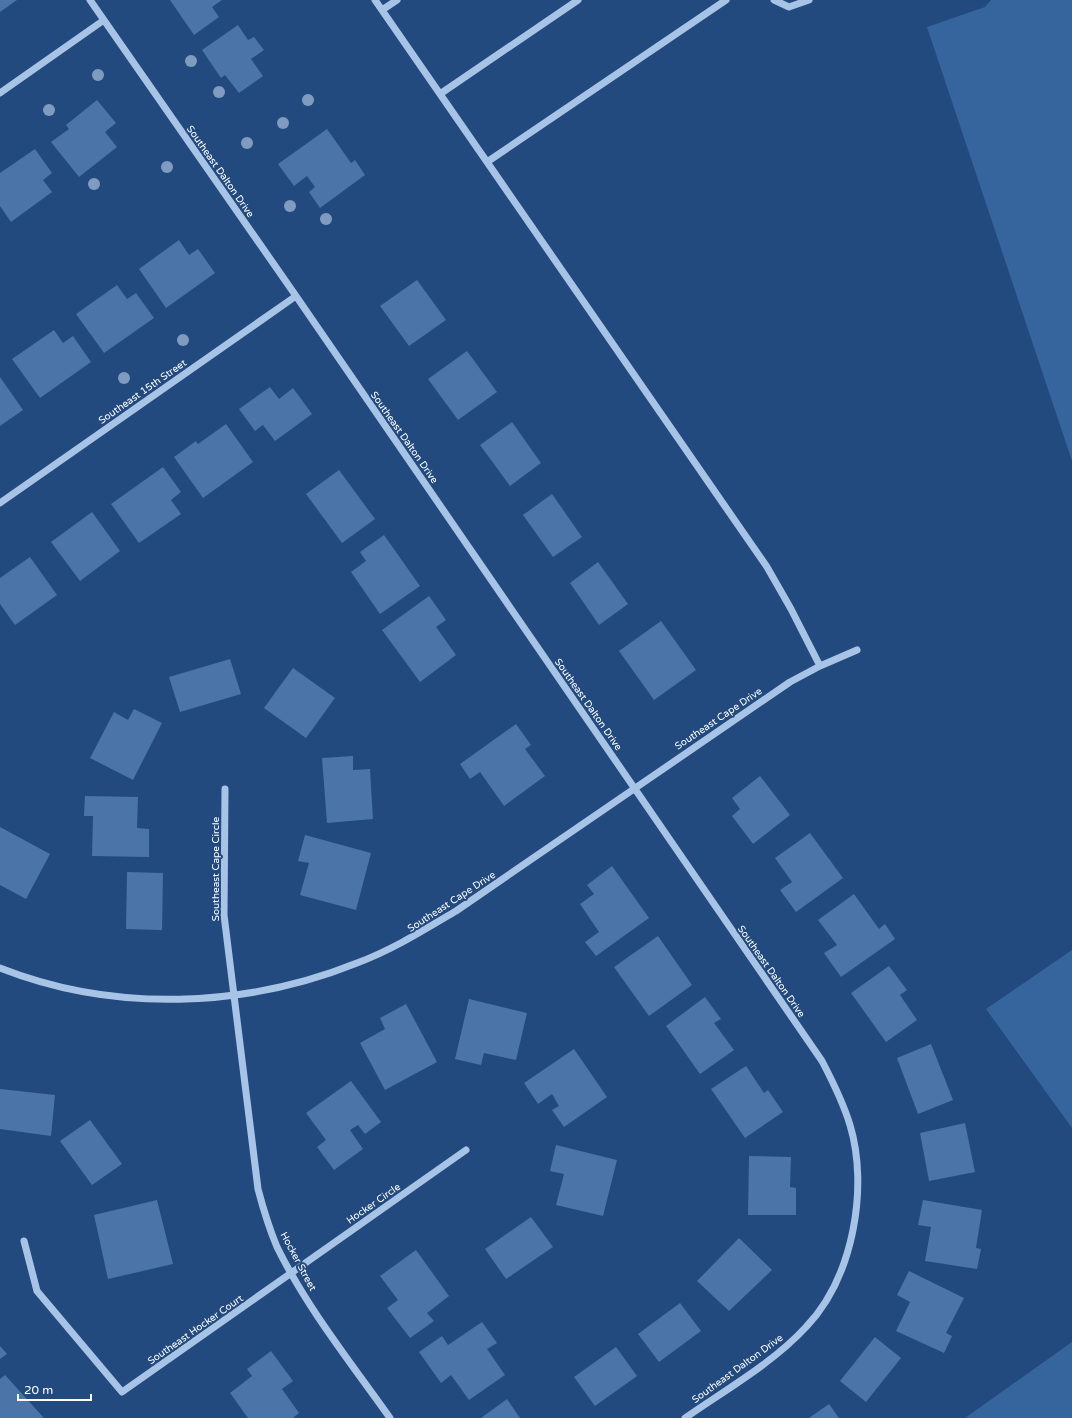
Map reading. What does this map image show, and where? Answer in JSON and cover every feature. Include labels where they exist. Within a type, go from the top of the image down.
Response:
[{"type":"street","name":"Southeast Dalton Drive","points":[[90,0],[296,296],[822,1061],[840,1094],[851,1126],[857,1161],[858,1198],[852,1232],[843,1267],[827,1298],[807,1326],[782,1350],[685,1418]]},
{"type":"street","points":[[375,0],[766,567],[791,609],[820,666]]},
{"type":"street","points":[[382,10],[397,0]]},
{"type":"street","points":[[440,94],[578,0]]},
{"type":"street","points":[[487,162],[726,0]]},
{"type":"street","points":[[774,0],[789,7],[809,0]]},
{"type":"street","points":[[0,93],[104,20]]},
{"type":"street","name":"Southeast 15th Street","points":[[0,503],[296,296]]},
{"type":"street","name":"Southeast Cape Drive","points":[[0,968],[66,988],[117,997],[174,1001],[235,996],[311,979],[358,963],[408,940],[456,912],[760,700],[820,666],[857,650]]},
{"type":"street","name":"Southeast Cape Circle","points":[[225,789],[224,915],[235,996]]},
{"type":"street","name":"Hocker Street","points":[[235,996],[258,1189],[267,1222],[277,1246],[311,1305],[390,1418]]},
{"type":"street","name":"Hocker Circle","points":[[292,1274],[466,1150]]},
{"type":"street","name":"Southeast Hocker Court","points":[[24,1240],[37,1291],[122,1392],[292,1274]]},
{"type":"shaded area","points":[[991,0],[1072,0],[1072,461],[927,27],[985,7]]},
{"type":"shaded area","points":[[1072,950],[1072,1128],[986,1009]]},
{"type":"shaded area","points":[[1072,1342],[1072,1418],[965,1418]]},
{"type":"building","points":[[0,0],[17,0],[0,12]]},
{"type":"building","points":[[170,0],[222,0],[212,7],[219,17],[194,35]]},
{"type":"building","points":[[238,25],[248,40],[254,37],[264,50],[251,59],[263,76],[239,93],[225,75],[221,78],[202,50]]},
{"type":"building","points":[[97,100],[116,123],[105,132],[117,147],[79,177],[51,142],[69,129],[66,125]]},
{"type":"building","points":[[327,129],[351,163],[355,160],[365,175],[320,208],[309,192],[315,187],[307,176],[294,186],[278,164]]},
{"type":"building","points":[[35,149],[52,173],[43,180],[52,192],[11,222],[0,206],[0,173]]},
{"type":"building","points":[[179,240],[189,255],[198,249],[215,273],[166,308],[139,269]]},
{"type":"building","points":[[417,280],[446,320],[409,346],[380,306]]},
{"type":"building","points":[[117,285],[127,299],[136,293],[154,318],[104,353],[76,314]]},
{"type":"building","points":[[54,330],[63,343],[73,336],[91,362],[40,398],[12,359]]},
{"type":"building","points":[[467,351],[497,392],[458,420],[428,379]]},
{"type":"building","points":[[0,377],[23,410],[0,426]]},
{"type":"building","points":[[270,387],[279,399],[293,388],[312,414],[275,441],[263,425],[255,431],[239,409]]},
{"type":"building","points":[[512,422],[541,463],[510,486],[480,445]]},
{"type":"building","points":[[226,424],[253,462],[203,498],[174,457],[196,441],[198,444]]},
{"type":"building","points":[[163,467],[181,492],[171,500],[181,514],[139,543],[111,504]]},
{"type":"building","points":[[339,470],[375,519],[342,543],[306,494]]},
{"type":"building","points":[[552,494],[582,537],[553,557],[523,515]]},
{"type":"building","points":[[92,512],[120,551],[80,581],[51,542]]},
{"type":"building","points":[[384,535],[420,586],[380,614],[351,572],[366,561],[360,552]]},
{"type":"building","points":[[30,557],[57,595],[15,625],[0,604],[0,578]]},
{"type":"building","points":[[598,562],[628,604],[599,625],[570,583]]},
{"type":"building","points":[[429,596],[446,620],[436,627],[456,655],[420,682],[382,630]]},
{"type":"building","points":[[661,621],[696,670],[654,700],[619,651]]},
{"type":"building","points":[[230,659],[241,694],[180,712],[169,677]]},
{"type":"building","points":[[293,668],[335,698],[306,738],[264,708]]},
{"type":"building","points":[[134,709],[162,723],[133,780],[90,758],[114,712],[128,720]]},
{"type":"building","points":[[516,724],[531,745],[525,749],[545,776],[504,806],[480,772],[470,779],[460,764]]},
{"type":"building","points":[[353,756],[353,770],[370,769],[373,819],[327,823],[322,758]]},
{"type":"building","points":[[760,776],[790,815],[753,844],[732,816],[740,809],[732,798]]},
{"type":"building","points":[[85,796],[138,797],[137,828],[149,829],[149,857],[92,856],[93,816],[84,816]]},
{"type":"building","points":[[0,827],[50,854],[26,899],[0,885]]},
{"type":"building","points":[[810,833],[843,878],[796,912],[780,890],[792,882],[775,858]]},
{"type":"building","points":[[305,835],[371,853],[356,910],[300,895],[309,863],[298,861]]},
{"type":"building","points":[[612,866],[649,918],[596,956],[585,942],[599,932],[580,904],[594,894],[587,885]]},
{"type":"building","points":[[127,872],[163,873],[162,930],[126,929]]},
{"type":"building","points":[[854,894],[879,929],[885,924],[895,939],[841,977],[824,953],[837,945],[818,920]]},
{"type":"building","points":[[658,936],[692,985],[649,1016],[614,967]]},
{"type":"building","points":[[889,966],[907,990],[900,995],[917,1020],[886,1042],[851,993]]},
{"type":"building","points":[[705,997],[721,1019],[714,1023],[734,1050],[700,1074],[666,1026]]},
{"type":"building","points":[[469,999],[527,1013],[516,1060],[484,1053],[481,1065],[455,1059]]},
{"type":"building","points":[[406,1004],[437,1062],[385,1090],[360,1043],[385,1029],[380,1018]]},
{"type":"building","points":[[931,1044],[953,1100],[918,1114],[897,1058]]},
{"type":"building","points":[[574,1049],[607,1097],[564,1127],[552,1110],[559,1106],[552,1094],[538,1104],[524,1083]]},
{"type":"building","points":[[746,1066],[764,1093],[768,1090],[783,1112],[745,1138],[711,1089]]},
{"type":"building","points":[[351,1081],[381,1122],[365,1134],[358,1125],[350,1130],[363,1149],[334,1170],[317,1147],[326,1140],[306,1113]]},
{"type":"building","points":[[0,1089],[55,1095],[51,1136],[0,1129]]},
{"type":"building","points":[[90,1120],[122,1164],[92,1185],[60,1141]]},
{"type":"building","points":[[965,1123],[975,1172],[929,1181],[920,1133]]},
{"type":"building","points":[[556,1145],[617,1160],[603,1216],[556,1205],[564,1174],[550,1171]]},
{"type":"building","points":[[749,1156],[791,1157],[790,1187],[796,1188],[796,1215],[748,1215]]},
{"type":"building","points":[[157,1200],[173,1264],[108,1279],[94,1215]]},
{"type":"building","points":[[923,1200],[982,1210],[976,1248],[981,1249],[977,1269],[925,1261],[931,1227],[918,1225]]},
{"type":"building","points":[[531,1217],[553,1247],[506,1279],[485,1249]]},
{"type":"building","points":[[739,1238],[772,1270],[729,1311],[697,1281]]},
{"type":"building","points":[[416,1250],[449,1296],[427,1313],[434,1321],[410,1338],[387,1308],[398,1300],[380,1276]]},
{"type":"building","points":[[909,1271],[964,1298],[946,1333],[952,1336],[944,1353],[896,1331],[910,1302],[897,1295]]},
{"type":"building","points":[[680,1303],[701,1331],[659,1362],[638,1334]]},
{"type":"building","points":[[482,1322],[497,1343],[487,1349],[505,1375],[469,1400],[451,1375],[441,1383],[419,1352],[442,1336],[448,1345]]},
{"type":"building","points":[[875,1337],[901,1358],[866,1402],[840,1381]]},
{"type":"building","points":[[0,1346],[7,1354],[0,1359]]},
{"type":"building","points":[[616,1347],[637,1376],[595,1406],[574,1377]]},
{"type":"building","points":[[271,1351],[293,1381],[282,1389],[299,1413],[293,1418],[248,1418],[230,1393],[252,1376],[247,1369]]},
{"type":"building","points":[[5,1375],[44,1418],[0,1418],[0,1379]]},
{"type":"building","points":[[507,1399],[520,1418],[481,1418]]},
{"type":"building","points":[[829,1404],[839,1418],[809,1418]]}]
